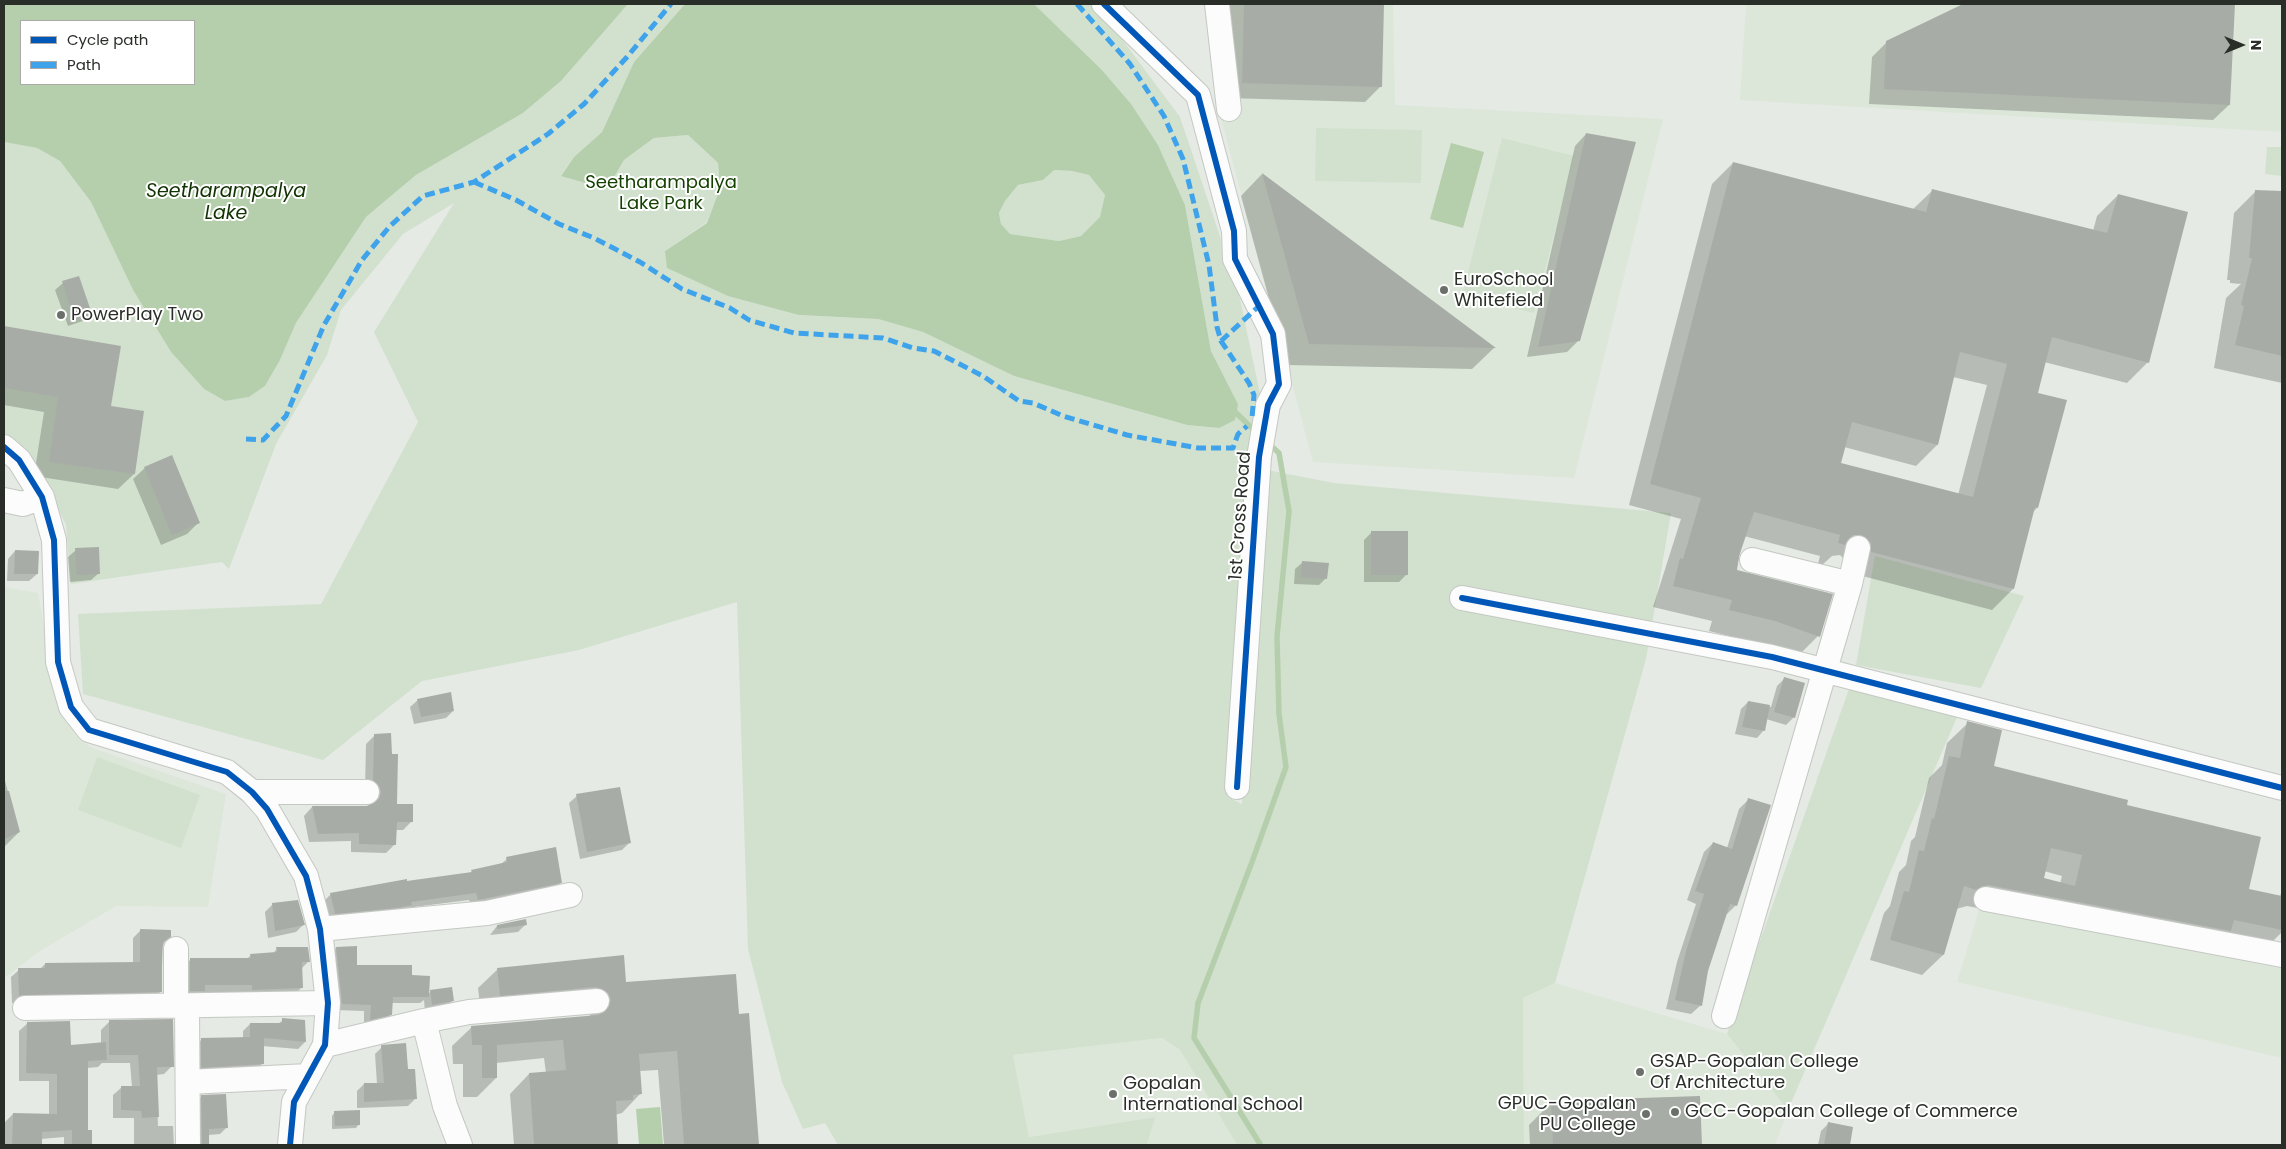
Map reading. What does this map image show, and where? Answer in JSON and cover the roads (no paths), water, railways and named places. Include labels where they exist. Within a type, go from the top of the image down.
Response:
[{"type":"street","name":"1st Cross Road","points":[[1104,4],[1198,95],[1234,231],[1236,259],[1273,334],[1279,384],[1268,405],[1259,457],[1237,787]]},
{"type":"street","points":[[1217,4],[1229,109]]},
{"type":"street","points":[[4,447],[19,460],[42,497],[54,540],[58,662],[71,707],[89,730],[227,772],[252,792],[267,809],[306,876],[320,929],[328,1003],[325,1045],[294,1102],[290,1145]]},
{"type":"street","points":[[4,500],[24,504],[42,497]]},
{"type":"street","points":[[1724,1016],[1827,671],[1858,548]]},
{"type":"street","points":[[1752,560],[1850,584]]},
{"type":"street","points":[[1462,598],[1772,657],[2282,788]]},
{"type":"street","points":[[252,792],[367,792]]},
{"type":"street","points":[[320,929],[487,913],[570,895]]},
{"type":"street","points":[[1986,899],[2282,955]]},
{"type":"street","points":[[176,949],[188,1082],[188,1145]]},
{"type":"street","points":[[325,1045],[424,1020],[469,1012],[597,1001]]},
{"type":"street","points":[[25,1008],[53,1006],[328,1003]]},
{"type":"street","points":[[424,1020],[445,1106],[460,1145]]},
{"type":"street","points":[[188,1082],[308,1076]]},
{"type":"water","name":"Seetharampalya Lake","points":[[4,4],[628,4],[561,81],[523,113],[416,175],[366,217],[296,323],[280,360],[265,386],[249,397],[225,401],[204,389],[171,352],[133,290],[91,202],[60,161],[37,148],[4,142]]},
{"type":"water","points":[[685,4],[1034,4],[1101,69],[1131,104],[1158,145],[1185,205],[1211,351],[1238,404],[1235,420],[1219,428],[1187,425],[1014,376],[923,332],[878,319],[799,315],[728,296],[667,268],[665,251],[707,223],[720,188],[718,163],[688,135],[654,138],[624,160],[607,189],[561,176],[574,157],[602,132],[634,62]],"holes":[[[1054,170],[1072,171],[1089,175],[1105,195],[1100,217],[1081,236],[1059,241],[1010,234],[1001,224],[999,213],[1005,201],[1018,185],[1043,180]]]},
{"type":"water","points":[[1451,143],[1484,152],[1463,228],[1430,219]]},
{"type":"water","points":[[660,1107],[663,1145],[639,1145],[636,1109]]},
{"type":"waterway","points":[[1232,409],[1256,432]]},
{"type":"waterway","points":[[1260,1144],[1194,1038],[1198,1003],[1286,767],[1279,714],[1277,637],[1289,511],[1279,453],[1268,443]]},
{"type":"place","name":"EuroSchool Whitefield","points":[[1444,290]]},
{"type":"place","name":"PowerPlay Two","points":[[61,315]]},
{"type":"place","name":"GSAP-Gopalan College Of Architecture","points":[[1640,1072]]},
{"type":"place","name":"Gopalan International School","points":[[1113,1094]]},
{"type":"place","name":"GCC-Gopalan College of Commerce","points":[[1675,1112]]},
{"type":"place","name":"GPUC-Gopalan PU College","points":[[1646,1114]]},
{"type":"park label","name":"Seetharampalya Lake Park","points":[[661,193]]}]
